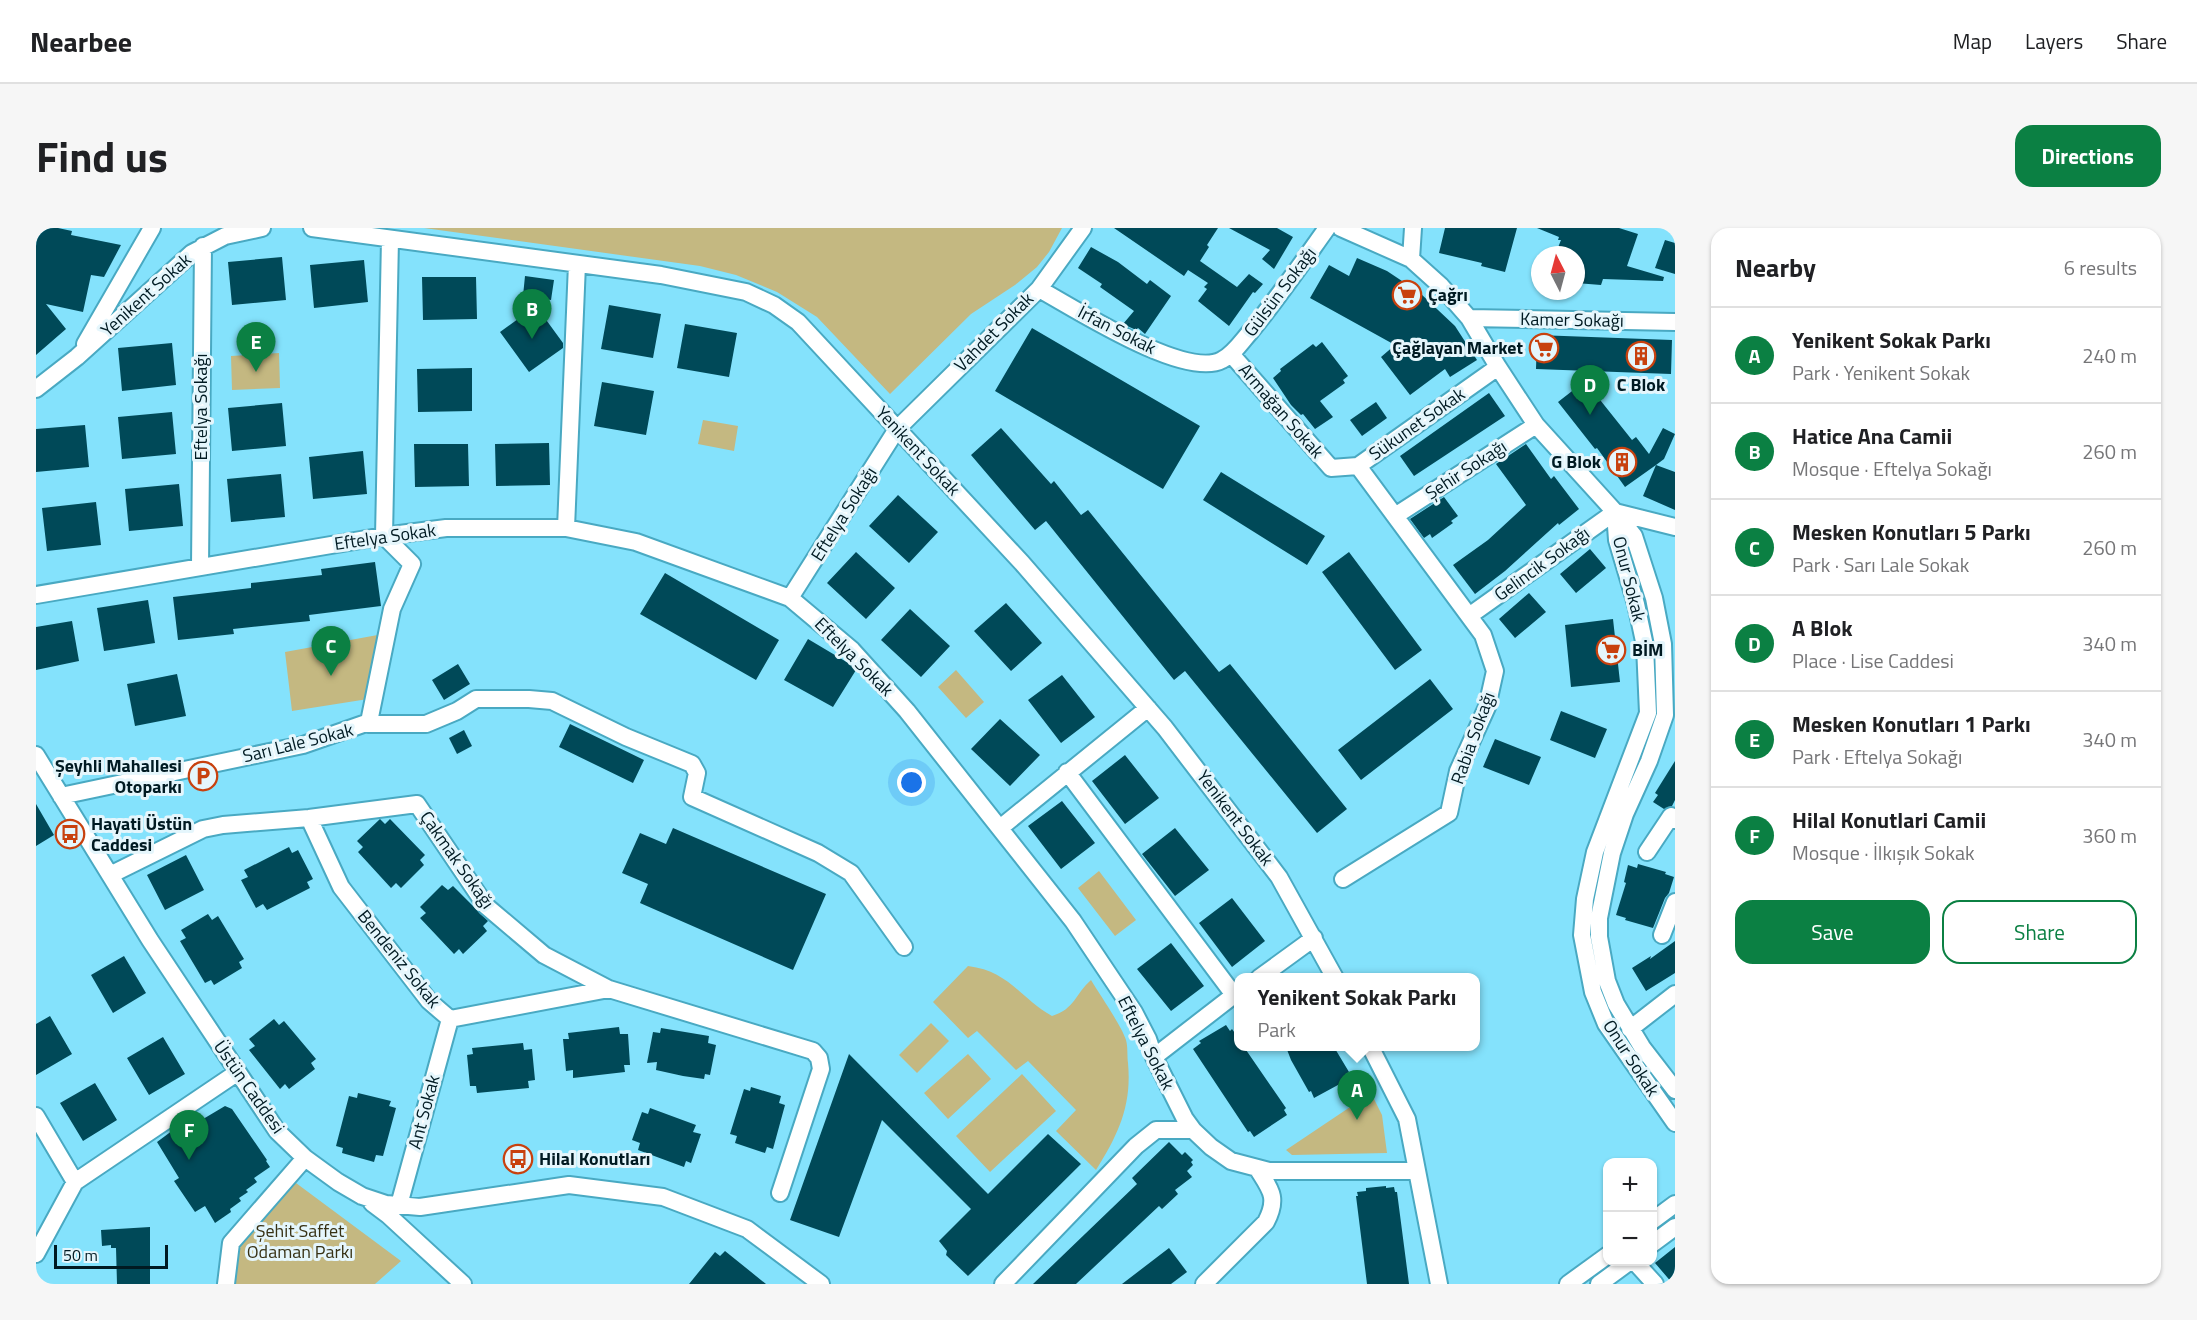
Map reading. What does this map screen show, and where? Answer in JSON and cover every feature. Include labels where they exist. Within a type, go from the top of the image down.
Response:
[{"type":"street","points":[[77,357],[152,228]]},
{"type":"street","name":"Yenikent Sokak","points":[[38,386],[77,357],[192,253],[225,236],[262,228]]},
{"type":"street","name":"Yenikent Sokak","points":[[312,228],[661,275],[746,292],[774,305],[798,322],[1022,563],[1148,708],[1202,774],[1279,877],[1332,973]]},
{"type":"street","name":"Vahdet Sokak","points":[[897,429],[1039,288],[1083,228]]},
{"type":"street","name":"Gülsün Sokağı","points":[[1231,354],[1275,300],[1328,228]]},
{"type":"street","points":[[1341,228],[1371,235],[1411,259],[1441,286],[1470,318],[1498,367],[1536,425],[1615,512],[1675,527]]},
{"type":"street","points":[[1411,259],[1413,228]]},
{"type":"street","points":[[384,536],[390,238]]},
{"type":"street","name":"Eftelya Sokağı","points":[[200,567],[203,246]]},
{"type":"street","points":[[566,528],[577,264]]},
{"type":"street","name":"İrfan Sokak","points":[[1039,288],[1148,349],[1183,360],[1208,363],[1219,362],[1231,354]]},
{"type":"street","name":"Kamer Sokağı","points":[[1470,318],[1675,322]]},
{"type":"street","name":"Armağan Sokak","points":[[1231,354],[1331,468]]},
{"type":"street","name":"Sükunet Sokak","points":[[1331,468],[1358,466],[1498,367]]},
{"type":"street","name":"Şehir Sokağı","points":[[1395,516],[1536,425]]},
{"type":"street","name":"Eftelya Sokağı","points":[[790,598],[897,429]]},
{"type":"street","name":"Rabia Sokağı","points":[[1343,879],[1449,813],[1458,771],[1487,707],[1495,671],[1483,635],[1358,466]]},
{"type":"street","name":"Gelincik Sokağı","points":[[1469,616],[1615,512]]},
{"type":"street","name":"Onur Sokak","points":[[1615,512],[1634,536],[1654,598],[1663,645],[1665,715],[1668,729],[1649,761],[1625,814],[1612,853],[1599,918],[1600,947],[1607,981],[1616,1004],[1630,1029],[1675,1090]]},
{"type":"street","name":"Onur Sokak","points":[[1615,512],[1617,540],[1636,604],[1645,646],[1648,713],[1595,852],[1585,899],[1582,935],[1593,992],[1606,1024],[1675,1123]]},
{"type":"street","name":"Eftelya Sokak","points":[[36,595],[384,536],[446,528],[566,528],[636,542],[790,598],[852,650],[907,711],[1074,921],[1134,1012],[1185,1119],[1211,1147],[1231,1161],[1269,1171],[1417,1171]]},
{"type":"street","name":"Sarı Lale Sokak","points":[[61,796],[303,745],[368,724],[392,609],[412,564],[384,536]]},
{"type":"street","points":[[368,724],[426,724],[457,711],[476,699],[552,701],[626,737],[692,764],[697,773],[692,798],[818,853],[851,873],[904,947]]},
{"type":"street","points":[[1000,828],[1148,708]]},
{"type":"street","name":"Üstün Caddesi","points":[[36,755],[42,778],[61,796],[150,940],[277,1131],[305,1158],[338,1182],[362,1196],[386,1204],[420,1207],[569,1185],[663,1197],[747,1229],[821,1284]]},
{"type":"street","points":[[1067,772],[1234,989]]},
{"type":"street","name":"Çakmak Sokağı","points":[[110,875],[203,830],[223,825],[309,818],[417,804],[486,906],[544,955],[609,989],[813,1051],[819,1058],[820,1069],[780,1193]]},
{"type":"street","points":[[1647,852],[1671,816],[1675,820]]},
{"type":"street","name":"Bendeniz Sokak","points":[[309,818],[340,887],[429,1001],[450,1018],[609,989]]},
{"type":"street","points":[[1662,935],[1675,902]]},
{"type":"street","points":[[1266,973],[1314,939]]},
{"type":"street","points":[[1630,1029],[1675,994]]},
{"type":"street","points":[[1154,1057],[1234,995]]},
{"type":"street","name":"Ant Sokak","points":[[399,1205],[450,1018]]},
{"type":"street","points":[[1372,1051],[1407,1119],[1439,1284]]},
{"type":"street","points":[[36,1254],[75,1182],[238,1072]]},
{"type":"street","points":[[36,1116],[75,1182]]},
{"type":"street","points":[[1003,1284],[1136,1146],[1156,1130],[1193,1130]]},
{"type":"street","points":[[226,1284],[231,1243],[305,1158]]},
{"type":"street","points":[[1204,1284],[1266,1222],[1273,1210],[1274,1197],[1257,1168]]},
{"type":"street","points":[[362,1196],[388,1215],[463,1284]]},
{"type":"street","points":[[1657,1218],[1675,1204]]},
{"type":"street","points":[[1657,1241],[1675,1227]]},
{"type":"street","points":[[1568,1284],[1603,1259]]},
{"type":"street","points":[[1599,1284],[1624,1266]]},
{"type":"street","points":[[1639,1266],[1655,1284]]},
{"type":"green space","points":[[424,228],[1062,228],[1049,252],[1037,267],[1015,285],[971,314],[890,394],[817,317],[777,292],[736,275],[700,266]]},
{"type":"green space","points":[[279,353],[280,388],[232,390],[231,356]]},
{"type":"green space","points":[[703,420],[738,426],[734,451],[698,444]]},
{"type":"green space","points":[[383,634],[368,699],[292,711],[285,652]]},
{"type":"green space","points":[[956,670],[984,702],[966,718],[938,687]]},
{"type":"green space","points":[[1099,871],[1136,920],[1115,936],[1078,888]]},
{"type":"green space","points":[[968,966],[994,973],[1052,1016],[1066,1009],[1091,980],[1110,1010],[1127,1043],[1128,1093],[1117,1132],[1096,1170],[1056,1131],[1076,1110],[1028,1061],[1016,1070],[977,1031],[968,1038],[933,1002]]},
{"type":"green space","points":[[931,1023],[949,1041],[917,1073],[899,1055]]},
{"type":"green space","points":[[968,1054],[991,1079],[948,1119],[924,1093]]},
{"type":"green space","points":[[1022,1074],[1056,1111],[990,1172],[956,1136]]},
{"type":"green space","points":[[1371,1093],[1382,1115],[1387,1153],[1292,1155],[1286,1150]]},
{"type":"green space","name":"Şehit Saffet Odaman Parkı","points":[[296,1183],[401,1261],[375,1284],[230,1284],[240,1239]]},
{"type":"building","points":[[36,228],[58,228],[72,231],[71,235],[121,245],[104,277],[91,275],[83,312],[46,304],[66,329],[36,355]]},
{"type":"building","points":[[1114,228],[1218,228],[1200,261],[1237,287],[1249,274],[1263,284],[1255,293],[1253,292],[1229,326],[1198,301],[1207,289],[1204,287],[1208,283],[1188,270],[1184,276]]},
{"type":"building","points":[[1229,228],[1277,228],[1293,237],[1274,269],[1262,259],[1270,250]]},
{"type":"building","points":[[1445,228],[1517,228],[1505,272],[1481,266],[1482,263],[1439,253]]},
{"type":"building","points":[[1537,228],[1619,228],[1638,234],[1627,266],[1664,277],[1663,281],[1603,279],[1601,285],[1585,284],[1585,246],[1559,246],[1561,240],[1558,240],[1559,237]]},
{"type":"building","points":[[1665,240],[1675,243],[1675,274],[1655,268]]},
{"type":"building","points":[[1091,247],[1118,262],[1147,284],[1150,280],[1171,296],[1145,334],[1138,328],[1136,330],[1123,324],[1134,311],[1100,287],[1102,284],[1078,268]]},
{"type":"building","points":[[282,257],[286,300],[232,305],[228,262]]},
{"type":"building","points":[[1357,258],[1387,271],[1420,293],[1455,326],[1477,360],[1450,377],[1445,369],[1410,395],[1381,357],[1395,345],[1310,298],[1329,265],[1349,276]]},
{"type":"building","points":[[364,260],[368,302],[314,308],[310,265]]},
{"type":"building","points":[[525,276],[554,280],[551,300],[523,296]]},
{"type":"building","points":[[422,277],[476,277],[477,319],[423,320]]},
{"type":"building","points":[[609,305],[661,314],[653,358],[601,349]]},
{"type":"building","points":[[536,306],[563,343],[563,348],[529,372],[500,332]]},
{"type":"building","points":[[685,324],[737,333],[729,377],[677,368]]},
{"type":"building","points":[[1032,328],[1200,426],[1163,489],[995,391]]},
{"type":"building","points":[[1537,335],[1672,340],[1671,374],[1536,369]]},
{"type":"building","points":[[1322,342],[1348,376],[1343,380],[1345,383],[1320,401],[1333,417],[1315,429],[1303,414],[1301,415],[1291,405],[1273,378],[1281,371],[1280,369],[1313,344],[1316,347]]},
{"type":"building","points":[[172,343],[176,385],[122,391],[118,348]]},
{"type":"building","points":[[472,368],[472,411],[418,412],[417,369]]},
{"type":"building","points":[[1585,381],[1632,440],[1636,437],[1649,454],[1663,428],[1675,434],[1664,459],[1625,487],[1597,448],[1595,449],[1558,402]]},
{"type":"building","points":[[602,382],[654,391],[646,435],[594,426]]},
{"type":"building","points":[[1489,393],[1505,416],[1414,476],[1400,456]]},
{"type":"building","points":[[1376,402],[1387,418],[1362,436],[1350,420]]},
{"type":"building","points":[[282,403],[286,446],[232,451],[228,408]]},
{"type":"building","points":[[172,412],[176,454],[122,459],[118,417]]},
{"type":"building","points":[[85,425],[89,467],[36,472],[36,429]]},
{"type":"building","points":[[1001,428],[1051,484],[1054,481],[1081,515],[1088,510],[1219,672],[1230,664],[1347,809],[1317,833],[1185,671],[1174,680],[1046,521],[1035,530],[971,455]]},
{"type":"building","points":[[549,443],[550,485],[496,486],[495,444]]},
{"type":"building","points":[[414,444],[468,444],[469,486],[415,487]]},
{"type":"building","points":[[1526,444],[1551,479],[1554,476],[1579,509],[1559,525],[1558,523],[1505,571],[1475,594],[1453,565],[1488,540],[1526,505],[1496,464]]},
{"type":"building","points":[[363,451],[367,494],[313,499],[309,457]]},
{"type":"building","points":[[1656,465],[1675,472],[1675,510],[1643,496]]},
{"type":"building","points":[[1221,472],[1325,536],[1307,565],[1203,500]]},
{"type":"building","points":[[281,474],[285,517],[231,522],[227,479]]},
{"type":"building","points":[[179,484],[183,526],[129,531],[125,489]]},
{"type":"building","points":[[898,495],[938,532],[909,563],[869,526]]},
{"type":"building","points":[[1444,497],[1458,516],[1451,521],[1453,523],[1432,538],[1430,534],[1424,538],[1410,519]]},
{"type":"building","points":[[96,502],[101,545],[47,551],[42,508]]},
{"type":"building","points":[[1590,549],[1606,568],[1576,593],[1560,574]]},
{"type":"building","points":[[856,552],[895,588],[866,619],[827,583]]},
{"type":"building","points":[[1349,552],[1422,650],[1395,670],[1322,572]]},
{"type":"building","points":[[375,562],[381,606],[309,615],[310,621],[233,629],[234,634],[178,640],[173,597],[251,588],[251,583],[322,575],[321,569]]},
{"type":"building","points":[[665,573],[779,640],[756,680],[640,614]]},
{"type":"building","points":[[1529,593],[1546,612],[1515,638],[1499,619]]},
{"type":"building","points":[[148,600],[155,643],[104,651],[97,608]]},
{"type":"building","points":[[1006,603],[1042,643],[1011,671],[974,631]]},
{"type":"building","points":[[910,609],[950,646],[921,677],[881,640]]},
{"type":"building","points":[[1613,619],[1620,682],[1571,687],[1565,625]]},
{"type":"building","points":[[72,621],[79,661],[36,670],[36,627]]},
{"type":"building","points":[[808,639],[856,670],[833,707],[784,680]]},
{"type":"building","points":[[458,664],[470,684],[444,700],[432,680]]},
{"type":"building","points":[[177,674],[186,716],[135,726],[127,684]]},
{"type":"building","points":[[1062,675],[1095,717],[1061,743],[1028,700]]},
{"type":"building","points":[[1430,679],[1453,709],[1361,780],[1338,750]]},
{"type":"building","points":[[1561,711],[1607,729],[1595,758],[1550,740]]},
{"type":"building","points":[[1000,719],[1040,755],[1010,786],[971,749]]},
{"type":"building","points":[[570,724],[644,760],[633,783],[559,747]]},
{"type":"building","points":[[464,730],[472,746],[457,754],[449,738]]},
{"type":"building","points":[[1495,739],[1541,757],[1529,785],[1483,767]]},
{"type":"building","points":[[1125,755],[1159,798],[1125,824],[1092,781]]},
{"type":"building","points":[[1675,761],[1675,800],[1672,806],[1664,809],[1653,802],[1658,795],[1655,793]]},
{"type":"building","points":[[1062,801],[1095,843],[1061,869],[1028,826]]},
{"type":"building","points":[[36,804],[54,835],[36,846]]},
{"type":"building","points":[[380,819],[385,824],[390,819],[425,855],[420,860],[424,865],[401,888],[396,883],[391,888],[358,852],[363,847],[357,841]]},
{"type":"building","points":[[673,828],[826,894],[793,970],[640,903],[648,884],[622,873],[640,833],[666,844]]},
{"type":"building","points":[[1175,828],[1209,870],[1175,896],[1142,854]]},
{"type":"building","points":[[289,847],[292,853],[298,850],[313,879],[307,882],[310,888],[267,910],[263,904],[256,908],[241,880],[248,877],[244,870]]},
{"type":"building","points":[[186,855],[204,890],[165,910],[147,875]]},
{"type":"building","points":[[1638,864],[1666,872],[1665,874],[1674,877],[1653,928],[1616,915],[1626,883],[1624,882],[1628,865],[1637,868]]},
{"type":"building","points":[[442,885],[448,890],[453,886],[488,921],[483,926],[487,931],[463,954],[459,949],[454,954],[420,918],[426,913],[420,907]]},
{"type":"building","points":[[1232,898],[1265,941],[1232,967],[1199,923]]},
{"type":"building","points":[[208,914],[212,920],[218,916],[244,959],[239,962],[242,968],[214,985],[211,980],[205,983],[180,941],[186,938],[181,930]]},
{"type":"building","points":[[1675,941],[1675,973],[1646,991],[1632,968],[1651,956],[1650,959]]},
{"type":"building","points":[[1171,943],[1204,986],[1171,1011],[1137,969]]},
{"type":"building","points":[[124,956],[146,993],[113,1013],[91,975]]},
{"type":"building","points":[[50,1016],[72,1054],[36,1075],[36,1024]]},
{"type":"building","points":[[274,1019],[279,1025],[284,1021],[316,1059],[311,1063],[315,1069],[289,1089],[285,1084],[280,1089],[249,1050],[255,1046],[249,1039]]},
{"type":"building","points":[[1226,1025],[1230,1031],[1232,1029],[1234,1051],[1247,1051],[1286,1108],[1284,1110],[1287,1115],[1254,1137],[1250,1131],[1248,1132],[1193,1049],[1201,1043],[1199,1041]]},
{"type":"building","points":[[619,1027],[620,1034],[628,1034],[630,1065],[624,1065],[625,1072],[573,1078],[573,1070],[566,1071],[563,1039],[569,1039],[568,1033]]},
{"type":"building","points":[[661,1028],[709,1036],[708,1043],[716,1045],[710,1075],[705,1074],[704,1079],[683,1076],[656,1070],[657,1062],[647,1063],[653,1032],[660,1033]]},
{"type":"building","points":[[163,1037],[185,1074],[149,1095],[127,1058]]},
{"type":"building","points":[[523,1043],[524,1050],[532,1049],[535,1080],[528,1081],[529,1088],[477,1093],[476,1086],[470,1086],[467,1055],[473,1054],[472,1048]]},
{"type":"building","points":[[1288,1051],[1336,1051],[1349,1072],[1346,1074],[1349,1079],[1314,1098]]},
{"type":"building","points":[[849,1054],[988,1194],[1048,1134],[1081,1164],[968,1276],[946,1255],[947,1251],[939,1241],[971,1209],[882,1120],[839,1237],[790,1220]]},
{"type":"building","points":[[95,1083],[117,1120],[83,1141],[60,1103]]},
{"type":"building","points":[[751,1087],[781,1096],[779,1103],[785,1105],[773,1149],[767,1147],[765,1153],[735,1143],[737,1136],[730,1134],[744,1089],[750,1091]]},
{"type":"building","points":[[358,1093],[391,1101],[389,1106],[396,1108],[383,1156],[376,1155],[374,1162],[342,1153],[343,1148],[336,1146],[349,1096],[357,1098]]},
{"type":"building","points":[[225,1106],[232,1109],[270,1167],[254,1178],[257,1182],[239,1198],[241,1201],[230,1209],[231,1212],[215,1223],[205,1206],[195,1212],[174,1181],[179,1178],[157,1142],[184,1122],[188,1128]]},
{"type":"building","points":[[650,1108],[696,1125],[693,1132],[701,1134],[691,1163],[686,1161],[684,1167],[638,1150],[640,1143],[632,1140],[642,1112],[648,1114]]},
{"type":"building","points":[[1169,1142],[1182,1155],[1185,1152],[1193,1160],[1191,1162],[1193,1165],[1187,1171],[1192,1177],[1175,1190],[1178,1194],[1162,1209],[1159,1206],[1076,1284],[1033,1284],[1137,1184],[1132,1178]]},
{"type":"building","points":[[1386,1186],[1386,1188],[1394,1187],[1397,1192],[1409,1284],[1367,1284],[1356,1196],[1358,1196],[1357,1192],[1366,1191],[1366,1188]]},
{"type":"building","points":[[150,1227],[150,1284],[117,1284],[116,1248],[111,1248],[111,1245],[102,1246],[101,1230]]},
{"type":"building","points":[[1675,1247],[1675,1284],[1657,1265],[1657,1261]]},
{"type":"building","points":[[1169,1248],[1187,1272],[1171,1284],[1122,1284]]},
{"type":"building","points":[[725,1251],[766,1284],[689,1284],[715,1252],[720,1256]]},
{"type":"place","name":"Çağrı","points":[[1407,295]]},
{"type":"place","name":"Hatice Ana Camii","points":[[532,339]]},
{"type":"place","name":"Çağlayan Market","points":[[1544,348]]},
{"type":"place","name":"C Blok","points":[[1641,356]]},
{"type":"place","name":"Mesken Konutları 1 Parkı","points":[[256,372]]},
{"type":"place","name":"A Blok","points":[[1590,415]]},
{"type":"place","name":"G Blok","points":[[1622,462]]},
{"type":"place","name":"BİM","points":[[1611,650]]},
{"type":"place","name":"Mesken Konutları 5 Parkı","points":[[331,676]]},
{"type":"place","name":"Şeyhli Mahallesi Otoparkı","points":[[203,776]]},
{"type":"place","name":"Hayati Üstün Caddesi","points":[[70,834]]},
{"type":"place","name":"Yenikent Sokak Parkı","points":[[1357,1120]]},
{"type":"place","name":"Hilal Konutları","points":[[518,1159]]},
{"type":"place","name":"Hilal Konutlari Camii","points":[[189,1160]]}]
